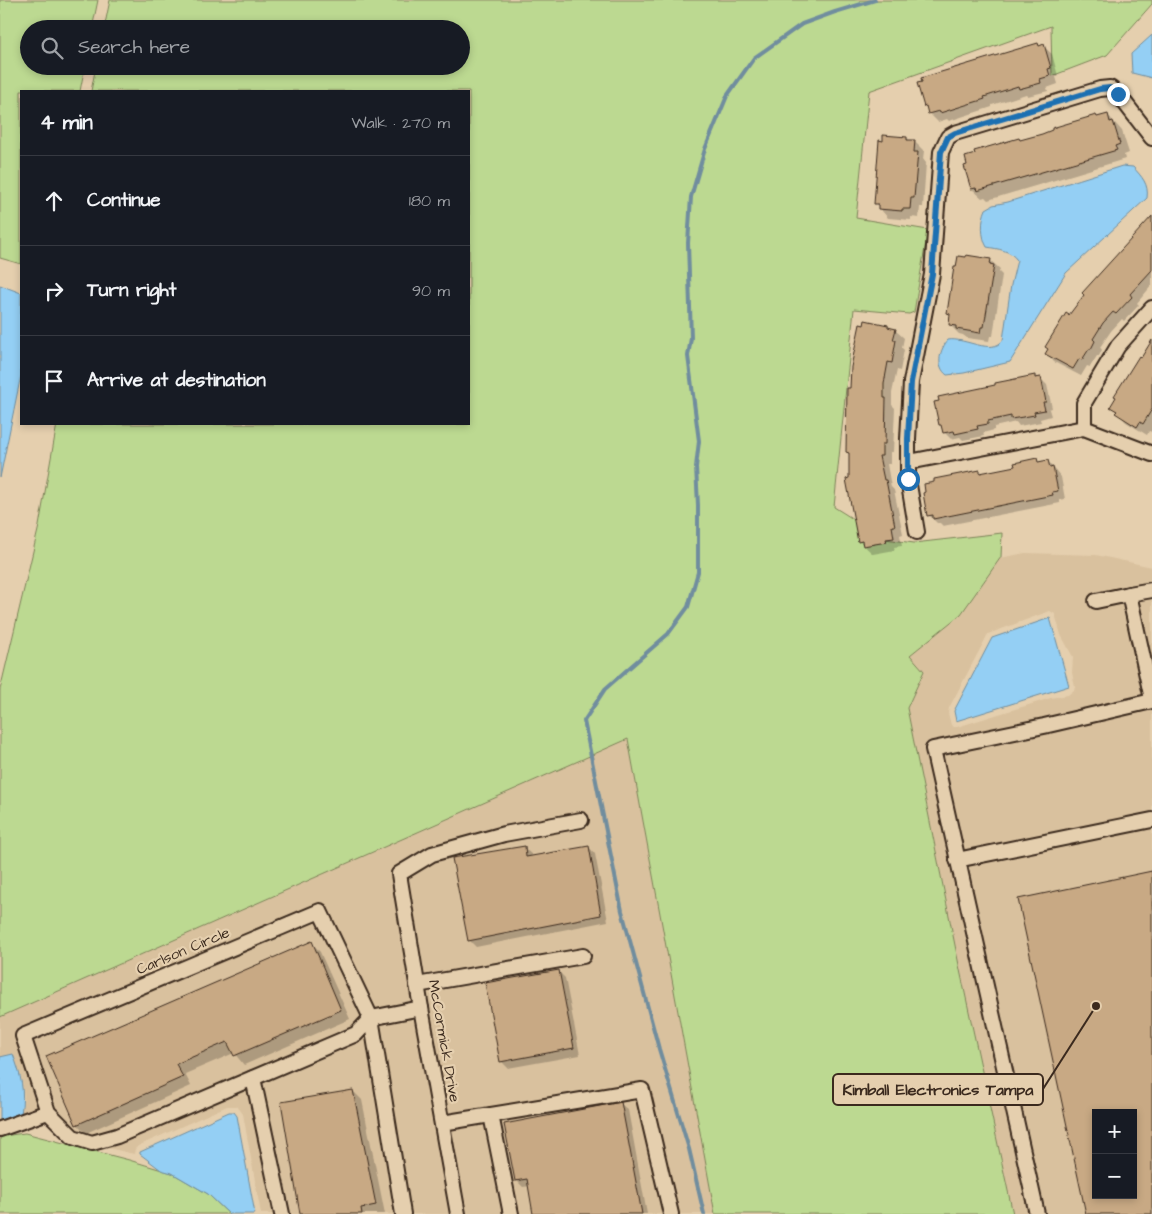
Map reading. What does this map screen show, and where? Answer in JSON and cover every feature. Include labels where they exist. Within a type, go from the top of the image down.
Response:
[{"type":"street","points":[[917,532],[908,479],[911,382],[932,274],[941,152],[948,137],[955,133],[1100,89],[1110,88],[1118,94],[1152,138]]},
{"type":"street","points":[[1084,428],[1084,403],[1118,346],[1152,308]]},
{"type":"street","points":[[909,462],[1084,428],[1152,454]]},
{"type":"street","points":[[1096,601],[1152,590]]},
{"type":"street","points":[[1036,1214],[933,749],[1044,726],[1152,700],[1129,594]]},
{"type":"street","name":"McCormick Drive","points":[[458,1214],[399,874],[432,854],[504,834],[582,820]]},
{"type":"street","points":[[957,860],[1152,820]]},
{"type":"street","name":"Carlson Circle","points":[[371,1018],[356,1034],[117,1136],[92,1143],[73,1137],[48,1112],[23,1036],[320,911],[371,1018],[403,1214]]},
{"type":"street","points":[[417,986],[583,956]]},
{"type":"street","points":[[371,1018],[421,1008]]},
{"type":"street","points":[[253,1078],[282,1214]]},
{"type":"street","points":[[442,1123],[642,1090],[671,1214]]},
{"type":"street","points":[[0,1129],[48,1112]]},
{"type":"street","points":[[491,1115],[511,1214]]},
{"type":"shaded area","points":[[1025,553],[1096,555],[1152,567],[1152,1214],[1013,1214],[960,970],[907,708],[924,671],[910,655],[961,614],[1000,558]],"holes":[[[1050,611],[1055,614],[1061,635],[1073,657],[1074,690],[1068,695],[1051,698],[957,727],[951,725],[948,713],[949,708],[988,634]]]},
{"type":"shaded area","points":[[628,739],[715,1214],[465,1214],[427,1007],[404,865],[391,869],[413,1002],[375,1010],[326,907],[318,904],[21,1029],[17,1039],[39,1108],[21,1114],[24,1096],[21,1077],[13,1054],[0,1057],[0,1017]]},
{"type":"shaded area","points":[[316,920],[363,1017],[353,1027],[115,1129],[92,1136],[76,1131],[54,1108],[32,1040]]},
{"type":"shaded area","points":[[415,1017],[451,1214],[410,1214],[379,1024]]},
{"type":"shaded area","points":[[367,1033],[396,1214],[289,1214],[261,1083],[358,1041]]},
{"type":"shaded area","points":[[248,1088],[275,1214],[261,1214],[243,1114],[237,1106],[227,1106],[138,1146],[134,1154],[104,1147],[125,1141]]},
{"type":"green space","points":[[0,0],[98,0],[94,20],[20,20],[20,75],[83,75],[80,90],[20,90],[20,264],[0,258]]},
{"type":"green space","points":[[110,0],[1152,0],[1152,4],[1107,55],[1052,76],[1051,26],[869,91],[856,218],[928,230],[914,312],[909,314],[854,309],[834,507],[885,539],[914,543],[1002,533],[1001,557],[961,614],[910,655],[924,671],[907,708],[960,970],[1013,1214],[715,1214],[628,739],[0,1017],[0,690],[39,526],[57,425],[470,425],[470,90],[91,90],[94,75],[470,75],[470,20],[106,20]]},
{"type":"green space","points":[[25,1133],[172,1173],[208,1194],[229,1214],[0,1214],[0,1138]]},
{"type":"water","points":[[1152,35],[1152,78],[1132,73],[1131,54]]},
{"type":"water","points":[[1122,166],[1133,167],[1139,174],[1146,185],[1147,198],[1066,273],[1010,362],[947,375],[941,367],[940,358],[948,340],[992,346],[1003,340],[1011,285],[1017,260],[1007,252],[987,247],[982,228],[986,209],[993,205]]},
{"type":"water","points":[[0,285],[20,293],[20,380],[0,478]]},
{"type":"water","points":[[1050,618],[1069,686],[956,721],[954,711],[992,638]]},
{"type":"water","points":[[13,1054],[22,1083],[21,1114],[0,1121],[0,1057]]},
{"type":"water","points":[[229,1112],[234,1112],[237,1116],[255,1214],[229,1214],[208,1194],[172,1173],[161,1170],[140,1154],[140,1152]]},
{"type":"building","points":[[1038,43],[1039,46],[1044,44],[1051,68],[1048,69],[1050,76],[1040,79],[1041,83],[1019,89],[1018,86],[940,113],[939,111],[928,114],[917,83],[922,82],[921,78]]},
{"type":"building","points":[[1108,114],[1110,122],[1113,121],[1120,144],[1115,146],[1117,150],[977,191],[976,188],[971,189],[964,166],[967,165],[965,157],[975,154],[974,151],[1019,138],[1020,140],[1042,134],[1052,130],[1052,128],[1096,115],[1097,117]]},
{"type":"building","points":[[883,135],[907,137],[907,140],[915,140],[914,152],[918,152],[914,198],[911,198],[910,209],[902,209],[902,211],[878,209],[878,204],[874,204],[879,140],[883,141]]},
{"type":"building","points":[[1152,216],[1152,270],[1130,294],[1132,297],[1116,314],[1113,312],[1103,323],[1093,339],[1095,341],[1091,349],[1089,349],[1082,360],[1079,359],[1073,369],[1045,354],[1048,349],[1045,347],[1066,313],[1069,315],[1084,295],[1082,293]]},
{"type":"building","points":[[966,255],[991,259],[990,264],[994,265],[984,327],[981,327],[980,333],[956,329],[956,326],[949,325],[950,314],[947,313],[954,267],[956,267],[958,256],[966,257]]},
{"type":"building","points":[[865,320],[888,325],[888,327],[896,329],[893,340],[896,340],[892,363],[888,362],[884,384],[884,398],[886,398],[885,444],[882,444],[882,456],[879,456],[895,526],[892,526],[894,538],[886,539],[887,542],[863,546],[862,541],[858,542],[846,479],[849,478],[849,453],[846,452],[847,388],[850,388],[851,367],[860,324],[864,325]]},
{"type":"building","points":[[1152,340],[1152,409],[1143,424],[1140,422],[1137,427],[1115,413],[1117,411],[1110,407],[1116,397],[1114,396],[1139,356],[1141,358]]},
{"type":"building","points":[[1035,375],[1035,378],[1041,377],[1046,402],[1043,402],[1045,410],[1034,412],[1035,415],[1011,419],[1011,416],[988,421],[988,424],[977,426],[978,429],[955,434],[954,431],[943,433],[941,425],[939,425],[934,402],[939,401],[938,397]]},
{"type":"building","points":[[1037,458],[1038,462],[1048,460],[1050,468],[1053,467],[1058,491],[1052,492],[1053,495],[933,519],[933,515],[927,516],[923,493],[925,492],[924,484],[934,482],[934,479],[980,470],[980,473],[1015,466],[1014,463]]},
{"type":"building","points":[[525,846],[526,857],[589,846],[601,915],[468,941],[452,858]]},
{"type":"building","points":[[1152,871],[1152,1214],[1086,1214],[1018,899]]},
{"type":"building","points":[[312,941],[341,1010],[234,1056],[227,1042],[176,1064],[183,1077],[76,1125],[46,1056]]},
{"type":"building","points":[[559,970],[574,1048],[500,1062],[485,983]]},
{"type":"building","points":[[353,1090],[376,1205],[361,1208],[362,1214],[300,1214],[281,1102]]},
{"type":"building","points":[[621,1102],[642,1214],[533,1214],[527,1179],[515,1181],[504,1124]]},
{"type":"waterway","points":[[704,1214],[689,1149],[659,1049],[622,911],[584,721],[605,689],[668,634],[688,607],[698,572],[696,467],[699,441],[688,356],[691,338],[688,243],[691,197],[705,149],[727,96],[754,58],[802,24],[875,0]]},
{"type":"place","name":"Kimball Electronics Tampa","points":[[1096,1006]]},
{"type":"route","points":[[908,479],[911,382],[932,274],[943,146],[948,137],[955,133],[1100,89],[1110,88],[1118,94]]}]
